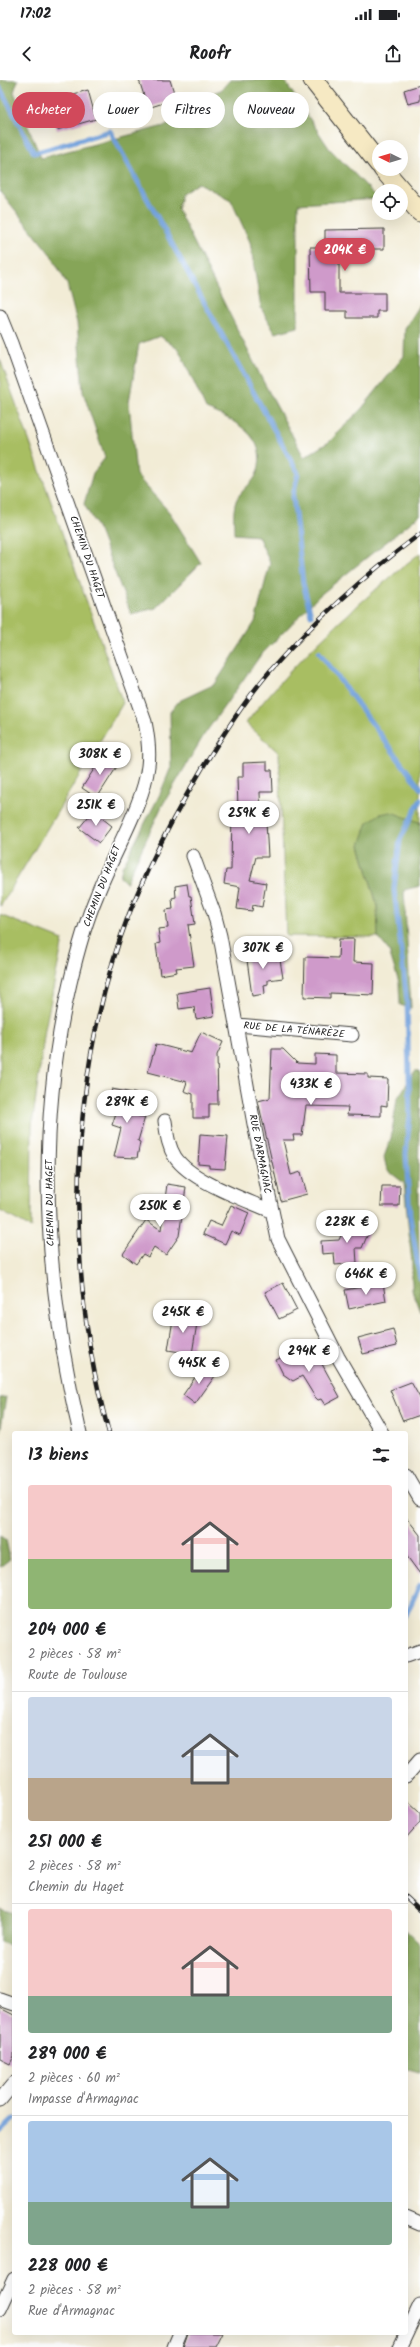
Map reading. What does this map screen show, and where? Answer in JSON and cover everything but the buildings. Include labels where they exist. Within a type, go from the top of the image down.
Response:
[{"type":"main road","points":[[313,80],[372,155]]},
{"type":"main road","points":[[389,176],[420,212]]},
{"type":"street","name":"CHEMIN DU HAGET","points":[[0,316],[12,343],[126,670],[148,740],[148,768],[143,789],[92,909],[70,984],[57,1050],[48,1177],[50,1254],[57,1316],[70,1389],[80,1431]]},
{"type":"street","name":"RUE D'ARMAGNAC","points":[[193,856],[214,912],[237,1025],[271,1211],[285,1255],[338,1357],[381,1431]]},
{"type":"street","name":"RUE DE LA TÉNARÈZE","points":[[237,1025],[352,1035]]},
{"type":"street","points":[[165,1121],[168,1143],[181,1164],[194,1175],[271,1211]]},
{"type":"street","points":[[408,1478],[420,1499]]},
{"type":"street","points":[[408,1655],[420,1651]]},
{"type":"street","points":[[408,1774],[420,1760]]},
{"type":"street","points":[[0,1999],[12,2003]]},
{"type":"street","points":[[0,2100],[12,2085]]},
{"type":"street","points":[[408,2219],[420,2224]]},
{"type":"street","points":[[0,2309],[12,2283]]},
{"type":"street","points":[[408,2330],[420,2305]]},
{"type":"street","points":[[174,2347],[179,2335]]},
{"type":"street","points":[[400,2347],[406,2335]]},
{"type":"green space","points":[[0,80],[18,80],[14,92],[12,92],[12,128],[29,128],[41,158],[161,127],[161,128],[225,128],[225,92],[215,92],[221,90],[230,80],[284,80],[292,92],[233,92],[233,128],[309,128],[309,118],[329,148],[372,192],[372,199],[298,204],[298,327],[275,333],[261,308],[250,242],[231,200],[198,183],[181,194],[178,210],[262,379],[304,457],[329,442],[363,407],[404,356],[405,328],[420,305],[420,515],[320,595],[260,656],[204,735],[162,806],[126,883],[120,877],[122,867],[160,794],[171,767],[170,712],[179,701],[215,684],[255,622],[270,563],[258,536],[234,534],[234,515],[238,497],[257,473],[260,460],[258,449],[254,440],[237,424],[206,409],[179,350],[160,336],[139,344],[129,402],[136,475],[170,513],[201,563],[156,608],[131,614],[99,531],[84,504],[93,473],[105,458],[83,392],[77,323],[67,284],[51,255],[0,191]]},
{"type":"green space","points":[[0,359],[123,703],[0,907]]},
{"type":"green space","points":[[420,553],[420,825],[419,822],[360,845],[377,905],[378,937],[286,936],[279,753],[246,723],[265,699],[306,654],[373,592]]},
{"type":"green space","points":[[391,812],[419,822],[420,825],[420,886],[404,890],[411,1008],[400,1005],[399,983],[389,951],[378,937],[377,905],[360,845],[368,822],[380,814]]},
{"type":"green space","points":[[0,915],[63,940],[45,1029],[32,1126],[31,1228],[0,1211]]},
{"type":"green space","points":[[415,1071],[420,1071],[418,1186],[420,1312],[412,1290],[412,1263],[404,1183],[387,1170],[384,1157],[391,1138],[397,1099]]},
{"type":"green space","points":[[6,1397],[0,1433],[0,1398]]},
{"type":"green space","points":[[0,1536],[6,1540],[10,1559],[0,1567]]},
{"type":"green space","points":[[0,1909],[12,1912],[12,1946],[0,1942]]},
{"type":"green space","points":[[408,1932],[420,1944],[420,2073],[408,2070]]},
{"type":"waterway","points":[[0,88],[34,153],[110,131],[298,473],[293,496],[303,583],[311,615]]},
{"type":"waterway","points":[[319,652],[420,788]]},
{"type":"waterway","points":[[420,800],[400,840],[394,889],[407,1001],[410,1115],[406,1154],[410,1216],[420,1278]]},
{"type":"waterway","points":[[408,1611],[420,1585]]},
{"type":"waterway","points":[[0,2132],[12,2121]]},
{"type":"railway","points":[[109,1431],[95,1376],[86,1317],[80,1257],[78,1197],[81,1136],[87,1077],[98,1018],[121,936],[130,911],[164,837],[190,789],[252,694],[287,652],[323,616],[360,582],[420,534]]},
{"type":"railway","points":[[408,1899],[420,1910]]}]
